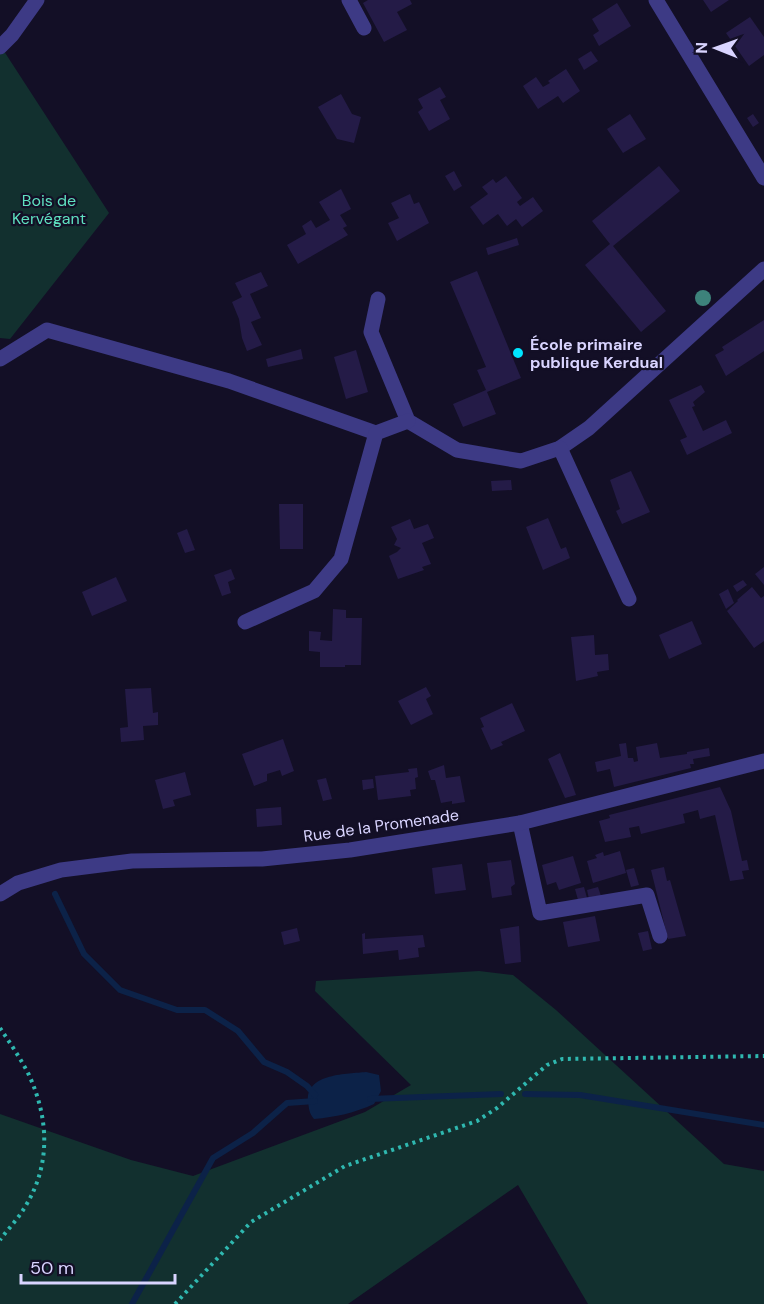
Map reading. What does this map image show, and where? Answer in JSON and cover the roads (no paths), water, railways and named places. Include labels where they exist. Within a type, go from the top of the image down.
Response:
[{"type":"street","points":[[0,47],[37,0]]},
{"type":"street","points":[[349,0],[364,28]]},
{"type":"street","points":[[656,0],[764,178]]},
{"type":"street","points":[[378,299],[371,332],[408,421],[457,450],[521,461],[560,448],[589,428],[764,269]]},
{"type":"street","points":[[0,359],[47,330],[229,381],[376,433],[408,421]]},
{"type":"street","points":[[245,622],[315,591],[341,559],[376,433]]},
{"type":"street","points":[[560,448],[629,599]]},
{"type":"street","name":"Rue de la Promenade","points":[[0,894],[18,884],[61,870],[132,861],[262,859],[350,850],[520,823],[764,761]]},
{"type":"street","points":[[520,823],[540,913],[647,895],[660,936]]},
{"type":"water","points":[[366,1072],[379,1075],[381,1091],[374,1104],[345,1114],[314,1119],[310,1113],[308,1101],[309,1092],[314,1085],[330,1077]]},
{"type":"waterway","points":[[55,894],[84,954],[120,990],[177,1010],[205,1010],[238,1031],[264,1062],[287,1072],[307,1086],[315,1095]]},
{"type":"waterway","points":[[370,1099],[501,1094]]},
{"type":"waterway","points":[[525,1094],[580,1095],[764,1125]]},
{"type":"waterway","points":[[132,1304],[213,1158],[253,1133],[287,1103],[315,1101]]},
{"type":"place","name":"École primaire publique Kerdual","points":[[518,353]]},
{"type":"park label","name":"Bois de Kervégant","points":[[49,209]]}]
